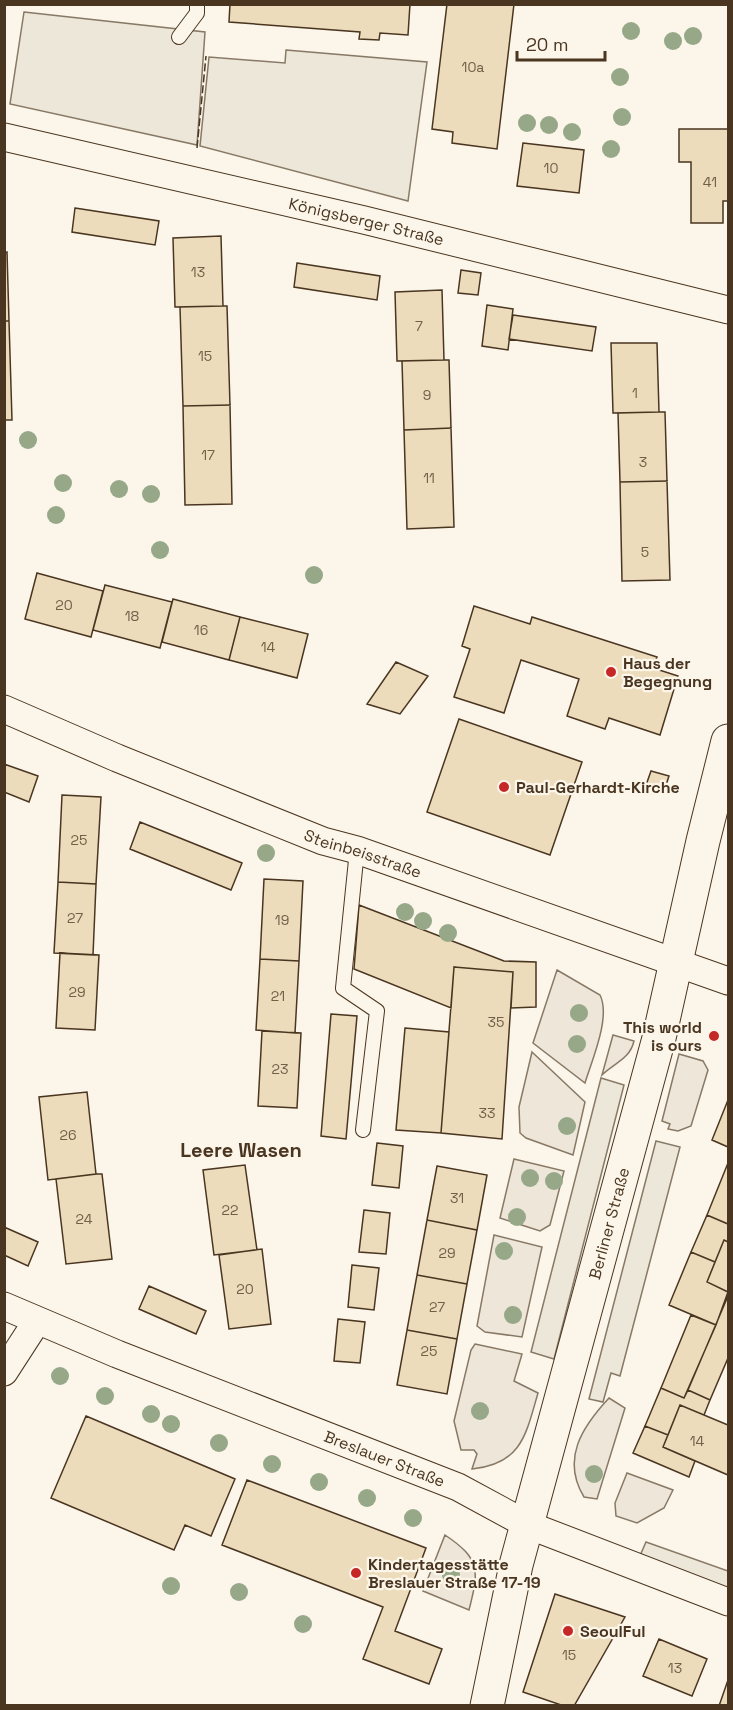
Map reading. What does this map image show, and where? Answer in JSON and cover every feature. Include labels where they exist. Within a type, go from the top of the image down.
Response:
[{"type":"street","name":"Königsberger Straße","points":[[4,137],[364,220],[729,310]]},
{"type":"street","name":"Steinbeisstraße","points":[[4,709],[323,841],[357,850],[729,981]]},
{"type":"street","name":"Berliner Straße","points":[[487,1706],[516,1565],[659,1038],[675,962],[729,741]]},
{"type":"street","name":"Breslauer Straße","points":[[4,1306],[458,1487],[528,1525],[729,1602]]},
{"type":"street","points":[[4,1372],[37,1321]]},
{"type":"lane","points":[[179,37],[196,13],[197,4]]},
{"type":"lane","points":[[357,850],[343,988],[377,1011],[363,1130]]},
{"type":"shaded area","points":[[24,12],[205,32],[197,145],[10,104]]},
{"type":"shaded area","points":[[286,50],[427,62],[408,201],[200,146],[209,57],[285,63]]},
{"type":"shaded area","points":[[557,970],[600,995],[603,1004],[602,1026],[585,1083],[533,1043]]},
{"type":"shaded area","points":[[613,1035],[634,1041],[625,1057],[602,1075]]},
{"type":"shaded area","points":[[532,1052],[585,1102],[573,1155],[526,1138],[520,1133],[519,1107]]},
{"type":"shaded area","points":[[679,1054],[703,1061],[708,1070],[691,1126],[678,1131],[668,1129],[670,1124],[662,1121]]},
{"type":"shaded area","points":[[601,1078],[624,1085],[554,1359],[531,1352]]},
{"type":"shaded area","points":[[656,1141],[680,1147],[620,1376],[611,1373],[603,1402],[589,1399]]},
{"type":"shaded area","points":[[514,1159],[564,1171],[550,1225],[540,1231],[500,1218]]},
{"type":"shaded area","points":[[494,1235],[542,1247],[522,1337],[485,1332],[477,1326]]},
{"type":"shaded area","points":[[475,1344],[522,1354],[514,1381],[538,1393],[525,1434],[512,1454],[489,1466],[472,1469],[477,1454],[474,1450],[461,1450],[454,1421],[471,1350]]},
{"type":"shaded area","points":[[609,1398],[625,1408],[597,1499],[584,1497],[574,1470],[578,1444],[590,1420]]},
{"type":"shaded area","points":[[627,1473],[673,1490],[664,1508],[637,1523],[616,1516],[615,1503]]},
{"type":"shaded area","points":[[445,1535],[465,1551],[474,1567],[475,1585],[469,1610],[423,1591]]},
{"type":"shaded area","points":[[646,1542],[728,1571],[728,1590],[639,1558]]},
{"type":"building","points":[[230,4],[410,4],[408,35],[380,33],[379,40],[359,39],[360,32],[229,22]]},
{"type":"building","points":[[447,4],[514,4],[497,149],[452,143],[453,132],[432,129]]},
{"type":"building","points":[[679,129],[728,129],[728,201],[723,201],[723,223],[691,223],[691,162],[679,162]]},
{"type":"building","points":[[523,143],[584,150],[579,193],[517,186]]},
{"type":"building","points":[[75,208],[159,221],[155,245],[72,232]]},
{"type":"building","points":[[221,236],[223,306],[175,307],[173,238]]},
{"type":"building","points":[[7,252],[9,321],[4,321],[4,253]]},
{"type":"building","points":[[297,263],[380,276],[377,300],[294,287]]},
{"type":"building","points":[[461,270],[481,273],[478,295],[458,293]]},
{"type":"building","points":[[442,290],[444,360],[397,361],[395,292]]},
{"type":"building","points":[[487,305],[513,309],[508,350],[482,346]]},
{"type":"building","points":[[227,306],[230,405],[183,406],[180,307]]},
{"type":"building","points":[[513,315],[596,327],[592,351],[509,339]]},
{"type":"building","points":[[4,321],[9,321],[12,420],[4,420]]},
{"type":"building","points":[[611,343],[657,343],[659,412],[613,413]]},
{"type":"building","points":[[449,360],[451,428],[404,430],[402,361]]},
{"type":"building","points":[[230,405],[232,504],[185,505],[183,406]]},
{"type":"building","points":[[665,412],[667,481],[620,482],[618,413]]},
{"type":"building","points":[[451,428],[454,527],[407,529],[404,430]]},
{"type":"building","points":[[667,481],[670,580],[622,581],[620,482]]},
{"type":"building","points":[[37,573],[103,591],[91,637],[25,619]]},
{"type":"building","points":[[105,585],[172,602],[160,648],[93,630]]},
{"type":"building","points":[[173,599],[240,617],[229,660],[162,642]]},
{"type":"building","name":"Haus der Begegnung","points":[[474,606],[530,624],[532,617],[657,657],[653,668],[678,676],[660,735],[609,718],[605,729],[567,716],[579,679],[521,660],[504,713],[454,697],[470,649],[462,646]]},
{"type":"building","points":[[240,617],[308,634],[297,678],[229,660]]},
{"type":"building","points":[[396,662],[428,676],[400,714],[367,704]]},
{"type":"building","name":"Paul-Gerhardt-Kirche","points":[[459,719],[582,762],[550,855],[427,812]]},
{"type":"building","points":[[4,764],[38,776],[29,802],[4,792]]},
{"type":"building","points":[[651,771],[669,776],[663,794],[645,788]]},
{"type":"building","points":[[62,795],[101,797],[96,884],[58,882]]},
{"type":"building","points":[[140,822],[242,863],[231,890],[130,849]]},
{"type":"building","points":[[264,879],[303,881],[299,961],[260,959]]},
{"type":"building","points":[[58,882],[96,884],[93,955],[54,953]]},
{"type":"building","points":[[359,905],[504,961],[536,962],[536,1007],[511,1008],[513,972],[454,967],[451,1008],[354,969]]},
{"type":"building","points":[[60,953],[99,955],[95,1030],[56,1028]]},
{"type":"building","points":[[260,959],[299,961],[295,1033],[256,1030]]},
{"type":"building","points":[[454,967],[513,972],[502,1139],[441,1133]]},
{"type":"building","points":[[331,1014],[357,1016],[346,1139],[321,1136]]},
{"type":"building","points":[[405,1028],[449,1032],[441,1133],[396,1130]]},
{"type":"building","points":[[262,1031],[301,1033],[297,1108],[258,1106]]},
{"type":"building","points":[[87,1092],[96,1174],[48,1180],[39,1097]]},
{"type":"building","points":[[728,1100],[728,1147],[712,1140]]},
{"type":"building","points":[[377,1143],[403,1146],[399,1188],[372,1185]]},
{"type":"building","points":[[728,1163],[728,1224],[707,1215]]},
{"type":"building","points":[[245,1165],[257,1250],[214,1255],[203,1170]]},
{"type":"building","points":[[437,1166],[487,1175],[477,1230],[427,1220]]},
{"type":"building","points":[[102,1174],[112,1259],[66,1264],[56,1179]]},
{"type":"building","points":[[364,1210],[390,1213],[386,1254],[359,1252]]},
{"type":"building","points":[[707,1215],[728,1224],[728,1242],[724,1240],[715,1262],[691,1252]]},
{"type":"building","points":[[427,1220],[477,1230],[467,1284],[417,1275]]},
{"type":"building","points":[[4,1227],[38,1242],[28,1266],[4,1255]]},
{"type":"building","points":[[724,1240],[728,1242],[728,1292],[707,1282]]},
{"type":"building","points":[[262,1249],[271,1324],[229,1329],[219,1255]]},
{"type":"building","points":[[691,1252],[715,1262],[707,1282],[728,1292],[716,1325],[669,1305]]},
{"type":"building","points":[[352,1265],[379,1268],[374,1310],[348,1307]]},
{"type":"building","points":[[417,1275],[467,1284],[457,1339],[407,1330]]},
{"type":"building","points":[[149,1286],[206,1311],[196,1334],[139,1309]]},
{"type":"building","points":[[728,1296],[728,1358],[710,1400],[688,1390]]},
{"type":"building","points":[[691,1315],[716,1325],[684,1398],[661,1388]]},
{"type":"building","points":[[338,1319],[365,1322],[360,1363],[334,1361]]},
{"type":"building","points":[[407,1330],[457,1339],[447,1394],[397,1385]]},
{"type":"building","points":[[661,1388],[684,1398],[688,1390],[710,1400],[704,1415],[680,1405],[668,1435],[645,1426]]},
{"type":"building","points":[[680,1405],[728,1425],[728,1475],[663,1447]]},
{"type":"building","points":[[86,1416],[235,1479],[211,1536],[185,1525],[174,1550],[51,1498]]},
{"type":"building","points":[[645,1426],[668,1435],[663,1447],[695,1461],[689,1477],[633,1453]]},
{"type":"building","name":"Kindertagesstätte Breslauer Straße 17-19","points":[[247,1480],[426,1548],[395,1631],[442,1649],[429,1684],[363,1659],[383,1607],[222,1545]]},
{"type":"building","points":[[555,1594],[625,1617],[574,1706],[564,1706],[523,1692]]},
{"type":"building","points":[[659,1639],[707,1659],[692,1696],[643,1676]]},
{"type":"building","points":[[728,1680],[728,1706],[719,1706]]},
{"type":"fence","points":[[197,148],[206,56]]},
{"type":"place","name":"Haus der Begegnung","points":[[611,672]]},
{"type":"place","name":"Paul-Gerhardt-Kirche","points":[[504,787]]},
{"type":"place","name":"This world is ours","points":[[714,1036]]},
{"type":"place","name":"Kindertagesstätte Breslauer Straße 17-19","points":[[356,1573]]},
{"type":"place","name":"SeoulFul","points":[[568,1631]]},
{"type":"district","name":"Leere Wasen","points":[[241,1150]]}]
